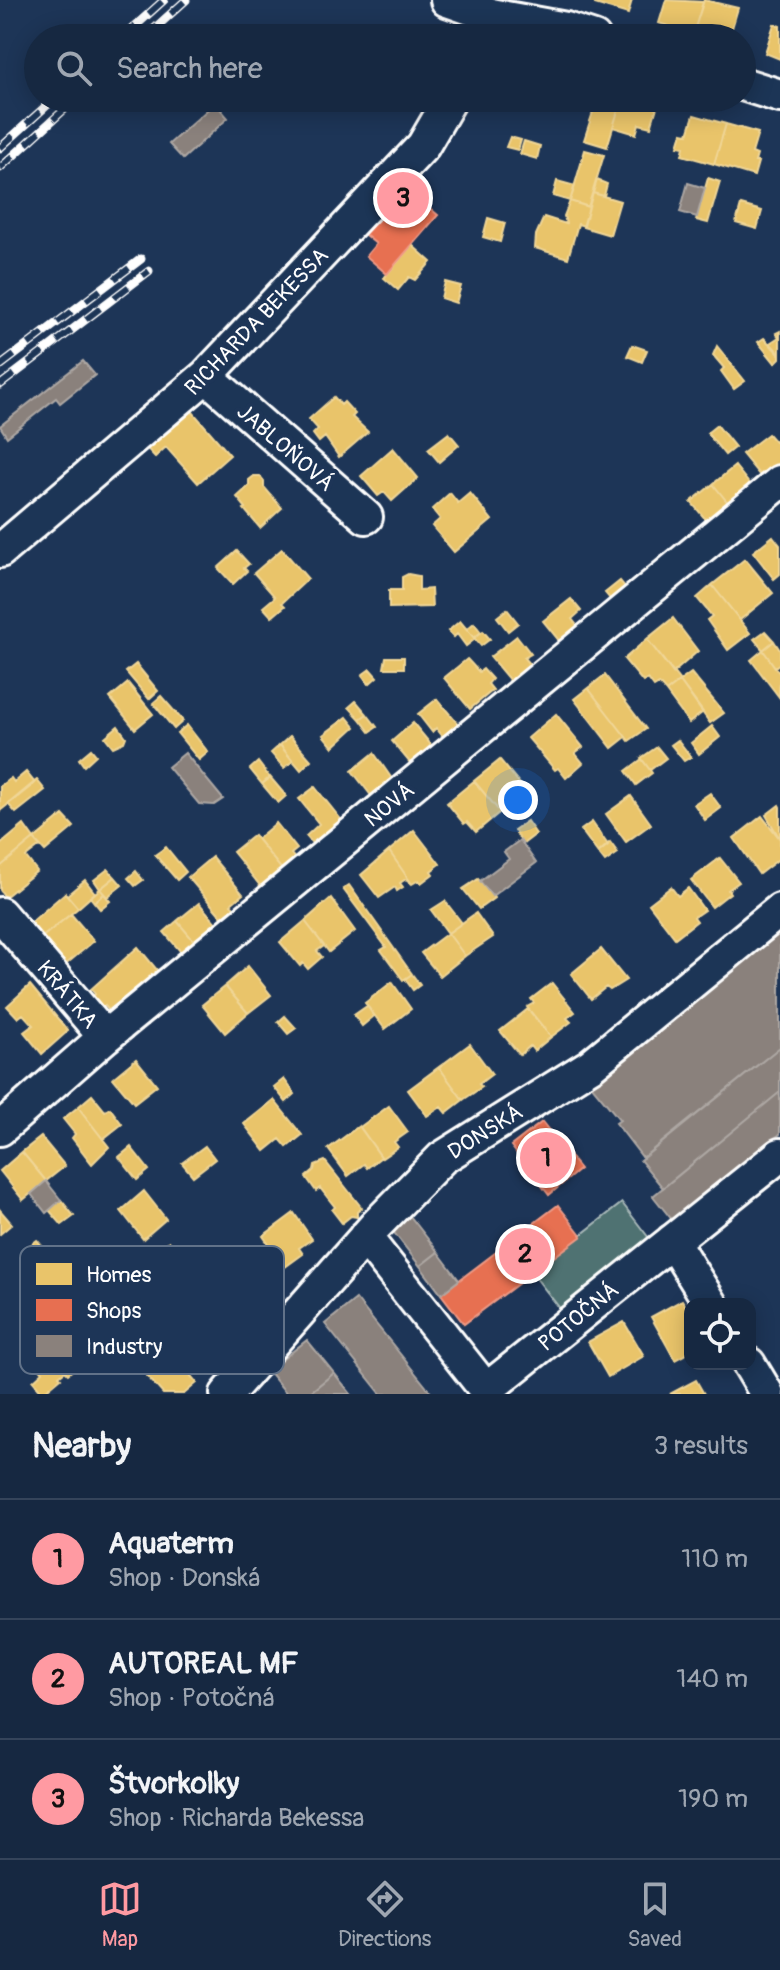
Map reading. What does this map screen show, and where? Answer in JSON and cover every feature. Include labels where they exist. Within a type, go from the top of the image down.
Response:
[{"type":"street","points":[[447,0],[482,24]]},
{"type":"street","points":[[756,88],[780,96]]},
{"type":"street","name":"RICHARDA BEKESSA","points":[[0,551],[206,376],[423,146],[443,112]]},
{"type":"street","name":"JABLOŇOVÁ","points":[[206,376],[366,517]]},
{"type":"street","name":"NOVÁ","points":[[0,1129],[105,1037],[780,482]]},
{"type":"street","name":"DONSKÁ","points":[[284,1329],[365,1237],[442,1158],[591,1065],[780,910]]},
{"type":"street","name":"KRÁTKA","points":[[0,914],[105,1037]]},
{"type":"street","name":"POTOČNÁ","points":[[365,1237],[486,1390],[780,1155]]},
{"type":"street","points":[[672,1241],[707,1298]]},
{"type":"street","points":[[753,1370],[767,1394]]},
{"type":"street","name":"DONSKÁ","points":[[227,1394],[245,1374]]},
{"type":"green space","points":[[622,1203],[652,1242],[562,1311],[532,1273]]},
{"type":"building: Homes","points":[[596,0],[632,0],[628,14],[595,4]]},
{"type":"building: Homes","points":[[666,0],[703,2],[696,24],[659,23]]},
{"type":"building: Homes","points":[[704,0],[738,8],[733,24],[696,24]]},
{"type":"building: Homes","points":[[774,24],[780,26],[780,59],[765,53]]},
{"type":"building: Homes","points":[[593,112],[618,112],[607,147],[584,140]]},
{"type":"building: Homes","points":[[618,112],[656,112],[651,127],[639,124],[636,134],[613,127]]},
{"type":"building: Homes","points":[[694,115],[726,124],[714,164],[682,155],[684,147],[678,146],[682,133],[688,134]]},
{"type":"building: Homes","points":[[726,124],[758,133],[752,153],[757,155],[755,162],[758,162],[754,176],[714,164]]},
{"type":"building: Homes","points":[[510,137],[521,140],[518,150],[506,147]]},
{"type":"building: Homes","points":[[524,141],[540,146],[537,159],[520,154]]},
{"type":"building: Homes","points":[[585,150],[604,155],[588,207],[570,201]]},
{"type":"building: Homes","points":[[708,178],[720,182],[708,223],[696,220]]},
{"type":"building: Homes","points":[[597,180],[607,184],[604,196],[593,193]]},
{"type":"building: Homes","points":[[557,181],[575,186],[570,201],[553,196]]},
{"type":"building: Homes","points":[[593,193],[620,201],[610,235],[583,227]]},
{"type":"building: Homes","points":[[570,201],[589,207],[584,226],[578,224],[568,258],[535,248],[536,235],[544,217],[566,224],[564,216]]},
{"type":"building: Homes","points":[[741,205],[762,211],[757,229],[736,223]]},
{"type":"building: Homes","points":[[488,218],[505,223],[500,242],[483,237]]},
{"type":"building: Homes","points":[[412,245],[431,262],[415,280],[409,277],[398,290],[384,278]]},
{"type":"building: Homes","points":[[445,282],[461,286],[456,303],[441,298]]},
{"type":"building: Homes","points":[[780,331],[780,354],[770,343],[779,337],[776,333]]},
{"type":"building: Homes","points":[[764,338],[780,355],[775,363],[758,342]]},
{"type":"building: Homes","points":[[632,345],[647,350],[642,362],[627,356]]},
{"type":"building: Homes","points":[[717,346],[745,381],[734,389],[721,371],[724,368],[713,355]]},
{"type":"building: Homes","points":[[334,397],[341,405],[344,402],[355,414],[352,417],[368,432],[339,457],[325,437],[319,442],[313,434],[318,429],[309,419]]},
{"type":"building: Homes","points":[[192,411],[230,455],[198,483],[166,447],[155,457],[143,444],[173,418],[178,424]]},
{"type":"building: Homes","points":[[717,425],[735,447],[725,455],[707,433]]},
{"type":"building: Homes","points":[[449,433],[459,445],[439,462],[428,449]]},
{"type":"building: Homes","points":[[768,434],[775,442],[780,440],[780,471],[766,483],[742,454]]},
{"type":"building: Homes","points":[[393,448],[418,478],[392,501],[384,492],[378,496],[361,476]]},
{"type":"building: Homes","points":[[735,466],[755,491],[733,509],[713,484]]},
{"type":"building: Homes","points":[[260,476],[264,487],[282,508],[260,528],[237,497],[249,486],[249,480]]},
{"type":"building: Homes","points":[[713,484],[733,509],[712,527],[691,502]]},
{"type":"building: Homes","points":[[450,493],[458,503],[470,493],[492,520],[454,552],[432,526],[440,519],[432,509]]},
{"type":"building: Homes","points":[[773,536],[780,545],[780,574],[774,579],[753,552]]},
{"type":"building: Homes","points":[[282,549],[308,579],[272,617],[263,607],[275,597],[254,573]]},
{"type":"building: Homes","points":[[237,551],[249,564],[244,568],[247,571],[233,584],[218,568]]},
{"type":"building: Homes","points":[[745,559],[773,593],[740,620],[712,585]]},
{"type":"building: Homes","points":[[408,574],[419,576],[419,590],[431,589],[432,607],[389,608],[389,590],[402,590],[402,577]]},
{"type":"building: Homes","points":[[620,581],[631,594],[616,606],[605,593]]},
{"type":"building: Homes","points":[[712,585],[750,633],[728,650],[707,620],[712,616],[697,598]]},
{"type":"building: Homes","points":[[571,599],[581,611],[572,619],[583,633],[565,648],[543,621]]},
{"type":"building: Homes","points":[[507,609],[518,623],[508,631],[497,617]]},
{"type":"building: Homes","points":[[673,618],[698,651],[673,673],[647,639]]},
{"type":"building: Homes","points":[[460,621],[475,639],[466,646],[457,634],[454,637],[448,631]]},
{"type":"building: Homes","points":[[474,623],[481,632],[474,638],[467,629]]},
{"type":"building: Homes","points":[[483,631],[490,639],[481,646],[474,638]]},
{"type":"building: Homes","points":[[765,631],[774,641],[763,650],[754,639]]},
{"type":"building: Homes","points":[[517,636],[531,654],[524,658],[536,672],[516,688],[490,657]]},
{"type":"building: Homes","points":[[647,639],[680,681],[666,692],[659,684],[654,687],[648,679],[643,682],[624,659]]},
{"type":"building: Homes","points":[[774,641],[780,650],[780,663],[775,667],[763,650]]},
{"type":"building: Homes","points":[[763,650],[780,674],[779,697],[751,660]]},
{"type":"building: Homes","points":[[386,657],[404,657],[404,668],[384,668]]},
{"type":"building: Homes","points":[[467,659],[479,672],[483,669],[492,679],[488,684],[493,690],[470,709],[444,678]]},
{"type":"building: Homes","points":[[136,664],[158,691],[149,699],[126,672]]},
{"type":"building: Homes","points":[[370,669],[377,677],[369,684],[362,675]]},
{"type":"building: Homes","points":[[691,673],[724,713],[710,723],[680,681]]},
{"type":"building: Homes","points":[[605,675],[646,729],[629,741],[588,688]]},
{"type":"building: Homes","points":[[680,681],[703,712],[689,723],[666,692]]},
{"type":"building: Homes","points":[[128,683],[153,714],[135,729],[110,698]]},
{"type":"building: Homes","points":[[588,688],[626,737],[612,748],[574,699]]},
{"type":"building: Homes","points":[[161,696],[183,721],[174,729],[153,703]]},
{"type":"building: Homes","points":[[437,699],[464,731],[448,743],[436,728],[432,732],[418,714]]},
{"type":"building: Homes","points":[[356,701],[367,714],[360,719],[349,707]]},
{"type":"building: Homes","points":[[367,714],[377,727],[370,732],[360,719]]},
{"type":"building: Homes","points":[[556,714],[583,747],[575,753],[583,763],[566,778],[558,768],[555,770],[528,738]]},
{"type":"building: Homes","points":[[347,717],[355,727],[333,747],[323,735]]},
{"type":"building: Homes","points":[[413,723],[437,752],[416,770],[392,741]]},
{"type":"building: Homes","points":[[187,725],[208,752],[199,760],[177,733]]},
{"type":"building: Homes","points":[[118,726],[126,737],[124,742],[113,747],[105,737]]},
{"type":"building: Homes","points":[[712,726],[720,737],[699,754],[691,743]]},
{"type":"building: Homes","points":[[290,736],[311,760],[301,770],[280,745]]},
{"type":"building: Homes","points":[[678,740],[691,757],[684,761],[671,745]]},
{"type":"building: Homes","points":[[280,745],[293,761],[284,768],[271,753]]},
{"type":"building: Homes","points":[[657,747],[666,758],[650,770],[641,758]]},
{"type":"building: Homes","points":[[91,749],[96,755],[84,766],[79,759]]},
{"type":"building: Homes","points":[[374,753],[397,786],[377,803],[352,771]]},
{"type":"building: Homes","points":[[642,759],[652,773],[636,785],[626,771]]},
{"type":"building: Homes","points":[[500,760],[526,791],[500,812],[474,781]]},
{"type":"building: Homes","points":[[258,762],[270,778],[262,784],[250,769]]},
{"type":"building: Homes","points":[[26,772],[35,783],[0,811],[0,786],[11,778],[14,782]]},
{"type":"building: Homes","points":[[270,777],[286,796],[278,803],[262,784]]},
{"type":"building: Homes","points":[[37,780],[45,790],[16,813],[8,804]]},
{"type":"building: Homes","points":[[474,781],[500,812],[476,832],[467,822],[464,824],[447,803]]},
{"type":"building: Homes","points":[[315,787],[347,827],[318,850],[306,836],[319,824],[299,799]]},
{"type":"building: Homes","points":[[710,793],[721,808],[705,820],[694,804]]},
{"type":"building: Homes","points":[[631,796],[651,824],[626,842],[606,814]]},
{"type":"building: Homes","points":[[780,807],[780,839],[766,815]]},
{"type":"building: Homes","points":[[63,815],[74,827],[45,851],[34,839]]},
{"type":"building: Homes","points":[[762,816],[780,839],[780,858],[759,874],[734,838]]},
{"type":"building: Homes","points":[[527,821],[536,834],[523,844],[514,830]]},
{"type":"building: Homes","points":[[592,822],[608,845],[598,853],[581,830]]},
{"type":"building: Homes","points":[[276,823],[297,849],[291,854],[300,865],[287,876],[257,839]]},
{"type":"building: Homes","points":[[24,825],[34,839],[0,867],[0,845]]},
{"type":"building: Homes","points":[[414,830],[440,864],[421,883],[419,880],[412,884],[389,851]]},
{"type":"building: Homes","points":[[254,835],[287,876],[266,893],[233,852]]},
{"type":"building: Homes","points":[[34,839],[40,846],[26,857],[37,871],[5,897],[0,890],[0,867]]},
{"type":"building: Homes","points":[[610,842],[618,853],[605,862],[598,853]]},
{"type":"building: Homes","points":[[166,847],[186,872],[177,880],[155,855]]},
{"type":"building: Homes","points":[[389,851],[412,884],[406,879],[400,883],[403,887],[397,891],[395,887],[379,898],[361,875]]},
{"type":"building: Homes","points":[[212,857],[243,894],[231,904],[239,913],[227,923],[188,877]]},
{"type":"building: Homes","points":[[720,858],[739,882],[712,907],[691,880]]},
{"type":"building: Homes","points":[[108,869],[115,877],[100,889],[94,880]]},
{"type":"building: Homes","points":[[136,871],[143,880],[135,886],[128,878]]},
{"type":"building: Homes","points":[[115,877],[122,885],[107,897],[100,889]]},
{"type":"building: Homes","points":[[478,879],[494,898],[479,909],[463,889]]},
{"type":"building: Homes","points":[[85,880],[95,893],[78,908],[67,895]]},
{"type":"building: Homes","points":[[349,885],[412,974],[403,980],[381,950],[386,947],[343,889]]},
{"type":"building: Homes","points":[[671,887],[678,896],[688,888],[704,910],[694,917],[697,921],[675,938],[649,904]]},
{"type":"building: Homes","points":[[100,889],[104,894],[94,902],[90,897]]},
{"type":"building: Homes","points":[[65,893],[78,908],[41,938],[29,924]]},
{"type":"building: Homes","points":[[104,894],[110,901],[100,909],[94,902]]},
{"type":"building: Homes","points":[[331,898],[355,931],[329,952],[305,921]]},
{"type":"building: Homes","points":[[445,901],[462,923],[448,933],[431,910]]},
{"type":"building: Homes","points":[[199,903],[217,924],[209,930],[214,936],[200,948],[177,921]]},
{"type":"building: Homes","points":[[476,913],[493,937],[465,956],[448,933]]},
{"type":"building: Homes","points":[[71,914],[94,941],[64,966],[41,938]]},
{"type":"building: Homes","points":[[177,921],[200,948],[187,959],[164,932]]},
{"type":"building: Homes","points":[[305,921],[324,946],[317,951],[322,957],[308,969],[303,963],[300,966],[280,942]]},
{"type":"building: Homes","points":[[448,933],[465,956],[440,976],[421,953]]},
{"type":"building: Homes","points":[[138,947],[162,976],[127,1006],[123,1001],[110,1012],[105,1006],[100,1010],[90,998],[95,994],[91,989]]},
{"type":"building: Homes","points":[[601,949],[626,980],[610,990],[606,987],[591,999],[571,974]]},
{"type":"building: Homes","points":[[248,966],[271,995],[248,1013],[225,986]]},
{"type":"building: Homes","points":[[412,974],[420,985],[413,990],[405,979]]},
{"type":"building: Homes","points":[[392,982],[411,1009],[385,1029],[365,1003]]},
{"type":"building: Homes","points":[[552,983],[575,1012],[567,1018],[571,1022],[551,1037],[527,1007],[534,1003],[531,999]]},
{"type":"building: Homes","points":[[30,985],[68,1031],[42,1054],[24,1032],[33,1025],[23,1014],[18,1018],[7,1006]]},
{"type":"building: Homes","points":[[225,986],[248,1013],[225,1033],[202,1005]]},
{"type":"building: Homes","points":[[367,1006],[374,1016],[362,1026],[354,1015]]},
{"type":"building: Homes","points":[[528,1009],[551,1037],[534,1051],[530,1046],[520,1055],[500,1031]]},
{"type":"building: Homes","points":[[285,1016],[296,1028],[288,1034],[278,1022]]},
{"type":"building: Homes","points":[[470,1044],[492,1074],[479,1084],[482,1087],[463,1100],[439,1067]]},
{"type":"building: Homes","points":[[136,1059],[157,1085],[134,1103],[113,1078]]},
{"type":"building: Homes","points":[[439,1067],[463,1100],[446,1113],[441,1107],[427,1116],[408,1090]]},
{"type":"building: Homes","points":[[284,1079],[295,1094],[286,1102],[274,1087]]},
{"type":"building: Homes","points":[[92,1095],[105,1111],[110,1108],[122,1124],[103,1139],[78,1107]]},
{"type":"building: Homes","points":[[274,1100],[302,1135],[287,1147],[280,1139],[265,1151],[244,1124]]},
{"type":"building: Homes","points":[[389,1106],[408,1132],[394,1142],[398,1147],[382,1158],[360,1127]]},
{"type":"building: Homes","points":[[78,1107],[109,1147],[92,1164],[72,1138],[75,1134],[63,1119]]},
{"type":"building: Homes","points":[[359,1126],[381,1157],[367,1168],[364,1164],[348,1176],[328,1149]]},
{"type":"building: Homes","points":[[41,1137],[65,1166],[46,1181],[22,1152]]},
{"type":"building: Homes","points":[[205,1146],[215,1159],[193,1176],[182,1163]]},
{"type":"building: Homes","points":[[131,1147],[149,1170],[137,1180],[119,1157]]},
{"type":"building: Homes","points":[[22,1152],[46,1181],[23,1200],[0,1171]]},
{"type":"building: Homes","points":[[325,1161],[362,1208],[357,1212],[357,1217],[351,1216],[342,1223],[332,1210],[335,1207],[320,1188],[316,1191],[306,1177],[315,1165]]},
{"type":"building: Homes","points":[[144,1191],[166,1219],[143,1239],[121,1211]]},
{"type":"building: Homes","points":[[61,1200],[74,1216],[62,1225],[49,1210]]},
{"type":"building: Homes","points":[[0,1210],[12,1224],[0,1234]]},
{"type":"building: Homes","points":[[294,1213],[312,1239],[299,1248],[303,1254],[285,1267],[284,1246],[270,1246],[263,1236]]},
{"type":"building: Homes","points":[[682,1300],[684,1355],[675,1360],[651,1317]]},
{"type":"building: Homes","points":[[624,1322],[644,1356],[608,1377],[588,1342]]},
{"type":"building: Homes","points":[[41,1374],[61,1374],[61,1378],[43,1393],[33,1381]]},
{"type":"building: Homes","points":[[145,1374],[189,1374],[197,1383],[184,1394],[163,1394]]},
{"type":"building: Homes","points":[[696,1380],[704,1394],[670,1394]]},
{"type":"building: Shops","points":[[404,186],[438,215],[387,274],[366,256],[376,244],[364,234]]},
{"type":"building: Shops","points":[[542,1122],[580,1169],[549,1195],[511,1146]]},
{"type":"building: Shops","points":[[558,1205],[582,1236],[464,1324],[441,1294]]},
{"type":"building: Industry","points":[[205,112],[223,112],[228,118],[183,159],[169,144]]},
{"type":"building: Industry","points":[[688,183],[705,188],[697,217],[680,212]]},
{"type":"building: Industry","points":[[83,361],[95,375],[60,403],[56,398],[7,437],[0,426]]},
{"type":"building: Industry","points":[[185,753],[223,799],[214,805],[199,804],[168,767]]},
{"type":"building: Industry","points":[[520,840],[536,863],[492,896],[480,881],[509,859],[504,852]]},
{"type":"building: Industry","points":[[780,932],[780,1047],[643,1158],[616,1123],[620,1120],[591,1085]]},
{"type":"building: Industry","points":[[780,1047],[780,1092],[663,1188],[640,1160]]},
{"type":"building: Industry","points":[[780,1092],[780,1134],[673,1221],[653,1196]]},
{"type":"building: Industry","points":[[46,1181],[61,1200],[46,1213],[31,1194]]},
{"type":"building: Industry","points":[[410,1216],[438,1252],[420,1266],[392,1230]]},
{"type":"building: Industry","points":[[438,1252],[459,1280],[441,1294],[420,1266]]},
{"type":"building: Industry","points":[[356,1299],[432,1394],[381,1394],[325,1324]]},
{"type":"building: Industry","points":[[307,1340],[334,1373],[308,1394],[287,1394],[270,1374],[284,1374],[284,1358]]},
{"type":"building: Industry","points":[[334,1373],[351,1394],[308,1394]]},
{"type":"railway","points":[[137,24],[164,0]]},
{"type":"railway","points":[[159,24],[186,0]]},
{"type":"railway","points":[[0,148],[40,112]]},
{"type":"railway","points":[[0,168],[62,112]]},
{"type":"railway","points":[[0,366],[141,259]]},
{"type":"railway","points":[[0,385],[149,271]]},
{"type":"place","name":"Štvorkolky","points":[[403,198]]},
{"type":"place","name":"Aquaterm","points":[[546,1158]]},
{"type":"place","name":"AUTOREAL MF","points":[[525,1254]]}]
